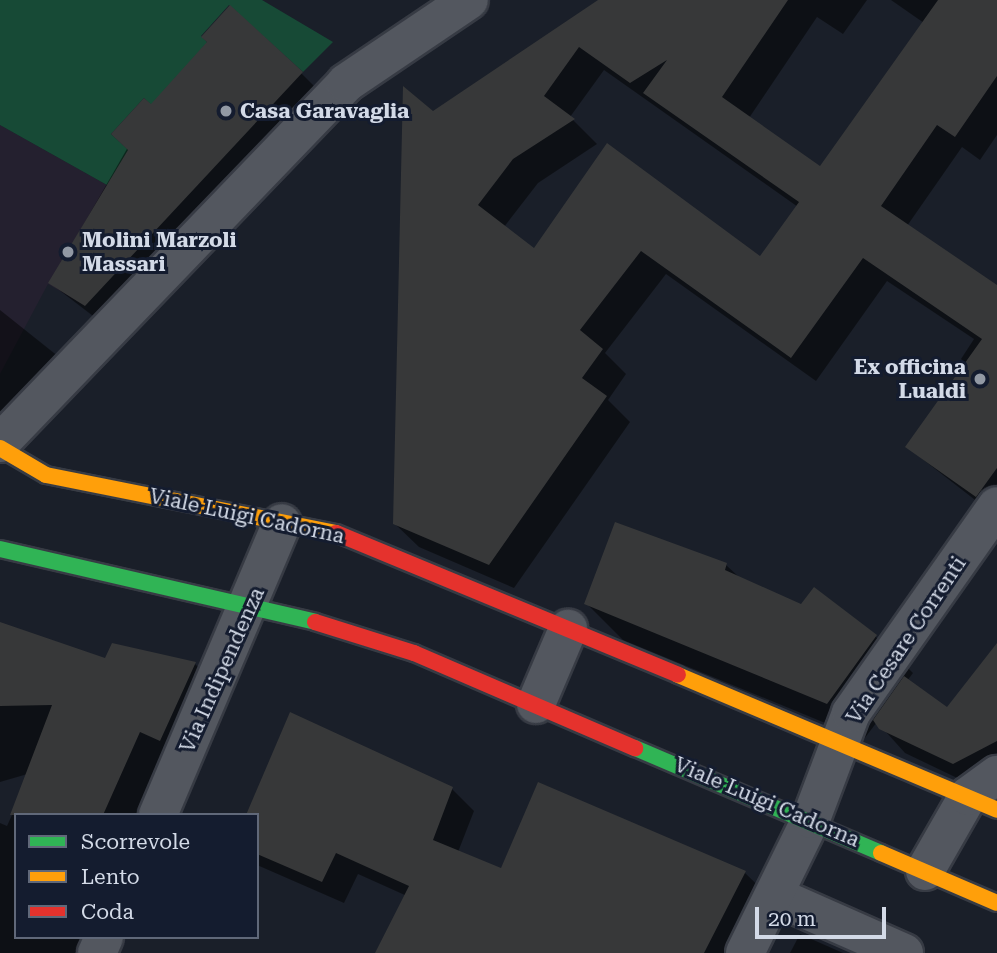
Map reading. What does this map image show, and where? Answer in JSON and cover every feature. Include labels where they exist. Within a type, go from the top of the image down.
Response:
[{"type":"main road","name":"Viale Luigi Cadorna","points":[[0,448],[47,475],[346,535],[840,742],[987,794]]},
{"type":"main road","name":"Viale Luigi Cadorna","points":[[0,549],[250,606],[414,653],[811,819],[997,903]]},
{"type":"street","points":[[0,443],[346,83],[469,0]]},
{"type":"street","name":"Via Indipendenza","points":[[159,813],[250,606],[282,523]]},
{"type":"street","name":"Via Cesare Correnti","points":[[746,953],[811,819],[851,713],[992,525]]},
{"type":"street","points":[[536,704],[568,629]]},
{"type":"street","points":[[925,871],[987,794]]},
{"type":"street","points":[[775,896],[904,953]]},
{"type":"shaded area","name":"Molini Marzoli Massari","points":[[0,125],[107,185],[85,306],[48,284],[0,374]]},
{"type":"green space","points":[[0,0],[262,0],[333,42],[303,72],[229,5],[201,36],[207,42],[173,125],[144,98],[111,134],[183,200],[107,185],[0,125]]},
{"type":"building","points":[[598,0],[788,0],[722,97],[820,166],[938,0],[997,0],[997,76],[955,137],[937,125],[881,206],[997,285],[997,468],[976,497],[905,447],[982,339],[863,258],[791,358],[641,251],[580,330],[603,349],[582,378],[607,396],[489,565],[393,524],[403,86],[433,111]],"holes":[[[579,47],[630,83],[667,60],[643,93],[799,202],[760,256],[607,143],[534,248],[478,205],[513,159],[575,119],[544,96]]]},
{"type":"building","points":[[230,5],[303,72],[85,306],[48,283],[128,150],[111,134],[144,98],[151,104],[207,42],[201,37]]},
{"type":"building","points":[[615,522],[727,563],[725,570],[801,604],[814,587],[877,635],[827,704],[584,604]]},
{"type":"building","points":[[0,622],[105,658],[112,643],[196,662],[160,741],[140,732],[104,813],[10,815],[52,705],[0,706]]},
{"type":"building","points":[[997,643],[997,741],[953,764],[879,729],[873,720],[904,676],[947,707]]},
{"type":"building","points":[[290,712],[453,787],[433,840],[501,868],[538,782],[746,871],[704,953],[375,953],[409,886],[336,853],[322,882],[259,855],[259,813],[247,813]]},
{"type":"traffic: fast","points":[[0,549],[315,622]]},
{"type":"traffic: fast","points":[[635,748],[881,853]]},
{"type":"traffic: slow","points":[[0,448],[46,475],[336,533]]},
{"type":"traffic: slow","points":[[678,675],[997,810]]},
{"type":"traffic: slow","points":[[881,853],[997,903]]},
{"type":"traffic: jam","points":[[336,533],[678,675]]},
{"type":"traffic: jam","points":[[315,622],[414,653],[635,748]]},
{"type":"place","name":"Casa Garavaglia","points":[[226,111]]},
{"type":"place","name":"Molini Marzoli Massari","points":[[68,252]]},
{"type":"place","name":"Ex officina Lualdi","points":[[980,379]]}]
